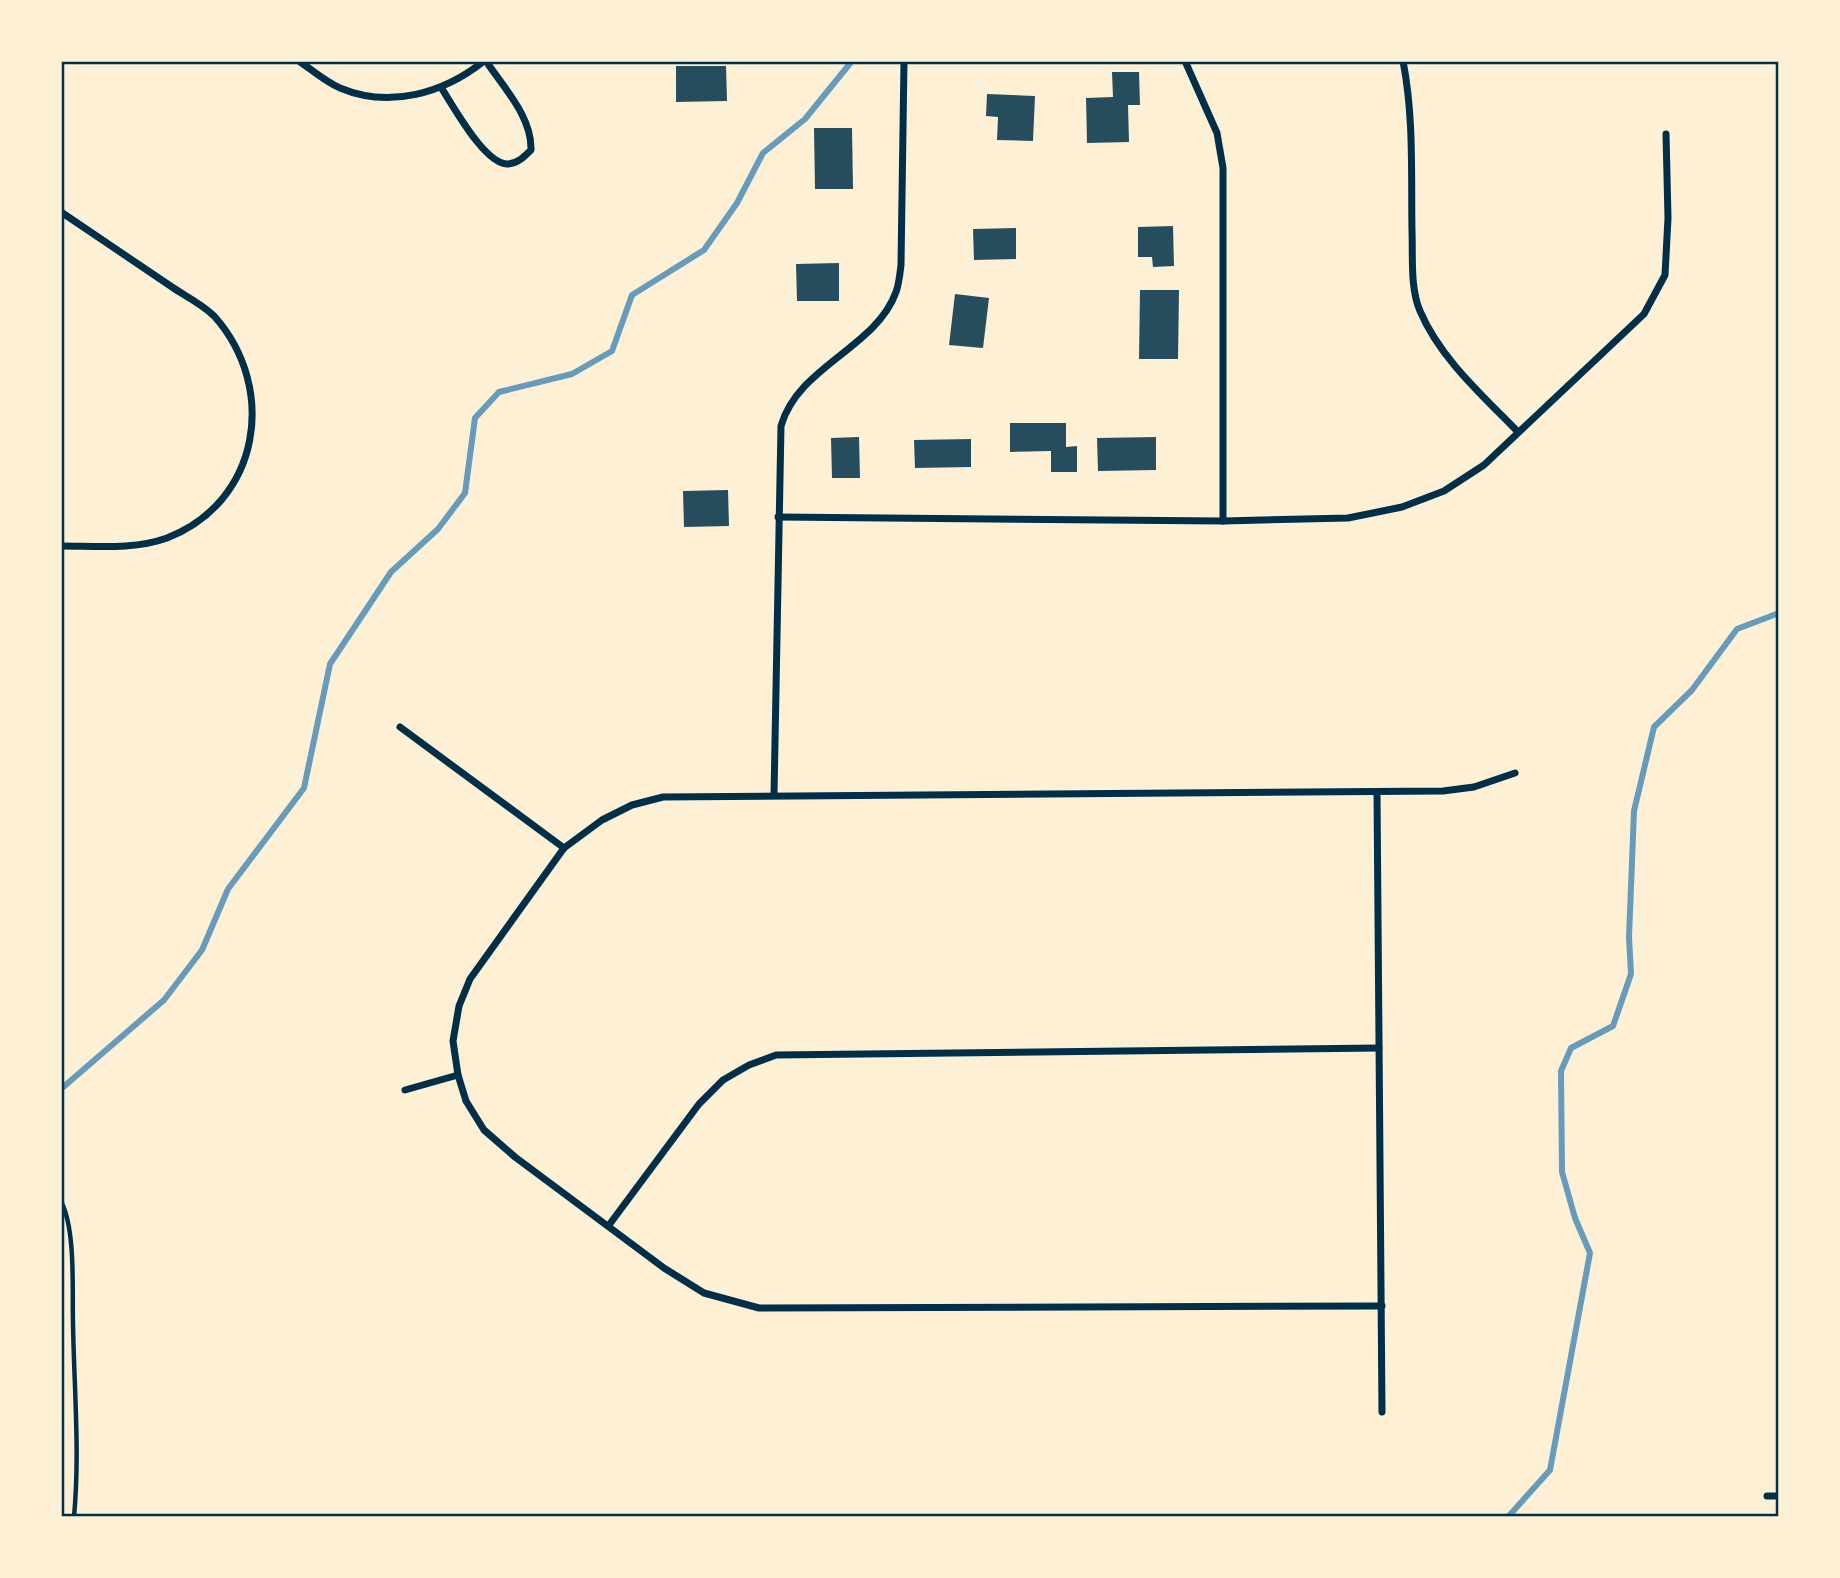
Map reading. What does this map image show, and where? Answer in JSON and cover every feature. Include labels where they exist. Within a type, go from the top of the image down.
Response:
[{"type":"street","points":[[299,61],[340,88],[394,97],[442,89],[485,61],[531,135],[531,150],[520,161],[506,164],[492,158],[482,148],[442,89]]},
{"type":"street","points":[[775,795],[781,426],[786,407],[799,390],[881,318],[896,292],[901,265],[904,61]]},
{"type":"street","points":[[1185,61],[1217,133],[1223,168],[1223,521]]},
{"type":"street","points":[[1403,61],[1409,92],[1413,274],[1418,309],[1437,342],[1467,380],[1517,431]]},
{"type":"street","points":[[778,517],[1223,521],[1349,518],[1402,507],[1444,491],[1484,464],[1644,314],[1665,275],[1668,218],[1666,134]]},
{"type":"street","points":[[61,212],[214,315],[246,365],[254,424],[249,449],[226,494],[212,512],[189,527],[143,544],[61,546]]},
{"type":"street","points":[[400,727],[564,848]]},
{"type":"street","points":[[1382,1306],[759,1308],[704,1293],[664,1268],[515,1157],[484,1130],[466,1101],[458,1075],[453,1041],[459,1006],[470,979],[564,848],[602,820],[632,805],[663,797],[1377,792],[1454,789],[1515,773]]},
{"type":"street","points":[[1377,792],[1382,1412]]},
{"type":"street","points":[[609,1225],[699,1104],[723,1080],[749,1065],[776,1055],[1379,1048]]},
{"type":"street","points":[[405,1090],[458,1075]]},
{"type":"street","points":[[1767,1496],[1779,1496]]},
{"type":"lane","points":[[61,1201],[67,1213],[72,1280],[76,1455],[74,1517]]},
{"type":"building","points":[[676,66],[726,66],[727,101],[676,102]]},
{"type":"building","points":[[1112,72],[1139,72],[1140,105],[1128,105],[1129,142],[1087,143],[1086,98],[1113,97]]},
{"type":"building","points":[[987,94],[1035,96],[1033,141],[997,140],[998,117],[986,116]]},
{"type":"building","points":[[814,128],[852,128],[853,189],[815,189]]},
{"type":"building","points":[[1173,226],[1174,266],[1153,267],[1152,257],[1138,257],[1138,227]]},
{"type":"building","points":[[1016,228],[1016,259],[974,260],[973,229]]},
{"type":"building","points":[[839,263],[839,301],[797,301],[796,264]]},
{"type":"building","points":[[1140,290],[1179,290],[1178,359],[1139,359]]},
{"type":"building","points":[[955,294],[989,298],[983,348],[949,345]]},
{"type":"building","points":[[1010,423],[1066,423],[1066,447],[1077,446],[1077,472],[1051,472],[1051,451],[1010,452]]},
{"type":"building","points":[[859,437],[860,478],[832,478],[831,438]]},
{"type":"building","points":[[1156,437],[1156,470],[1098,471],[1097,438]]},
{"type":"building","points":[[971,439],[971,467],[915,468],[914,440]]},
{"type":"building","points":[[728,490],[729,526],[684,527],[683,491]]},
{"type":"waterway","points":[[61,1089],[164,1000],[202,950],[228,889],[304,788],[330,664],[391,572],[438,529],[465,493],[475,418],[499,392],[572,374],[612,351],[632,295],[704,250],[737,203],[763,153],[805,119],[852,61]]},
{"type":"waterway","points":[[1508,1517],[1550,1470],[1590,1253],[1575,1218],[1562,1172],[1561,1071],[1571,1048],[1613,1026],[1631,974],[1629,937],[1634,811],[1654,727],[1692,690],[1737,629],[1779,613]]},
{"type":"waterway","points":[[793,1517],[802,1517]]}]
